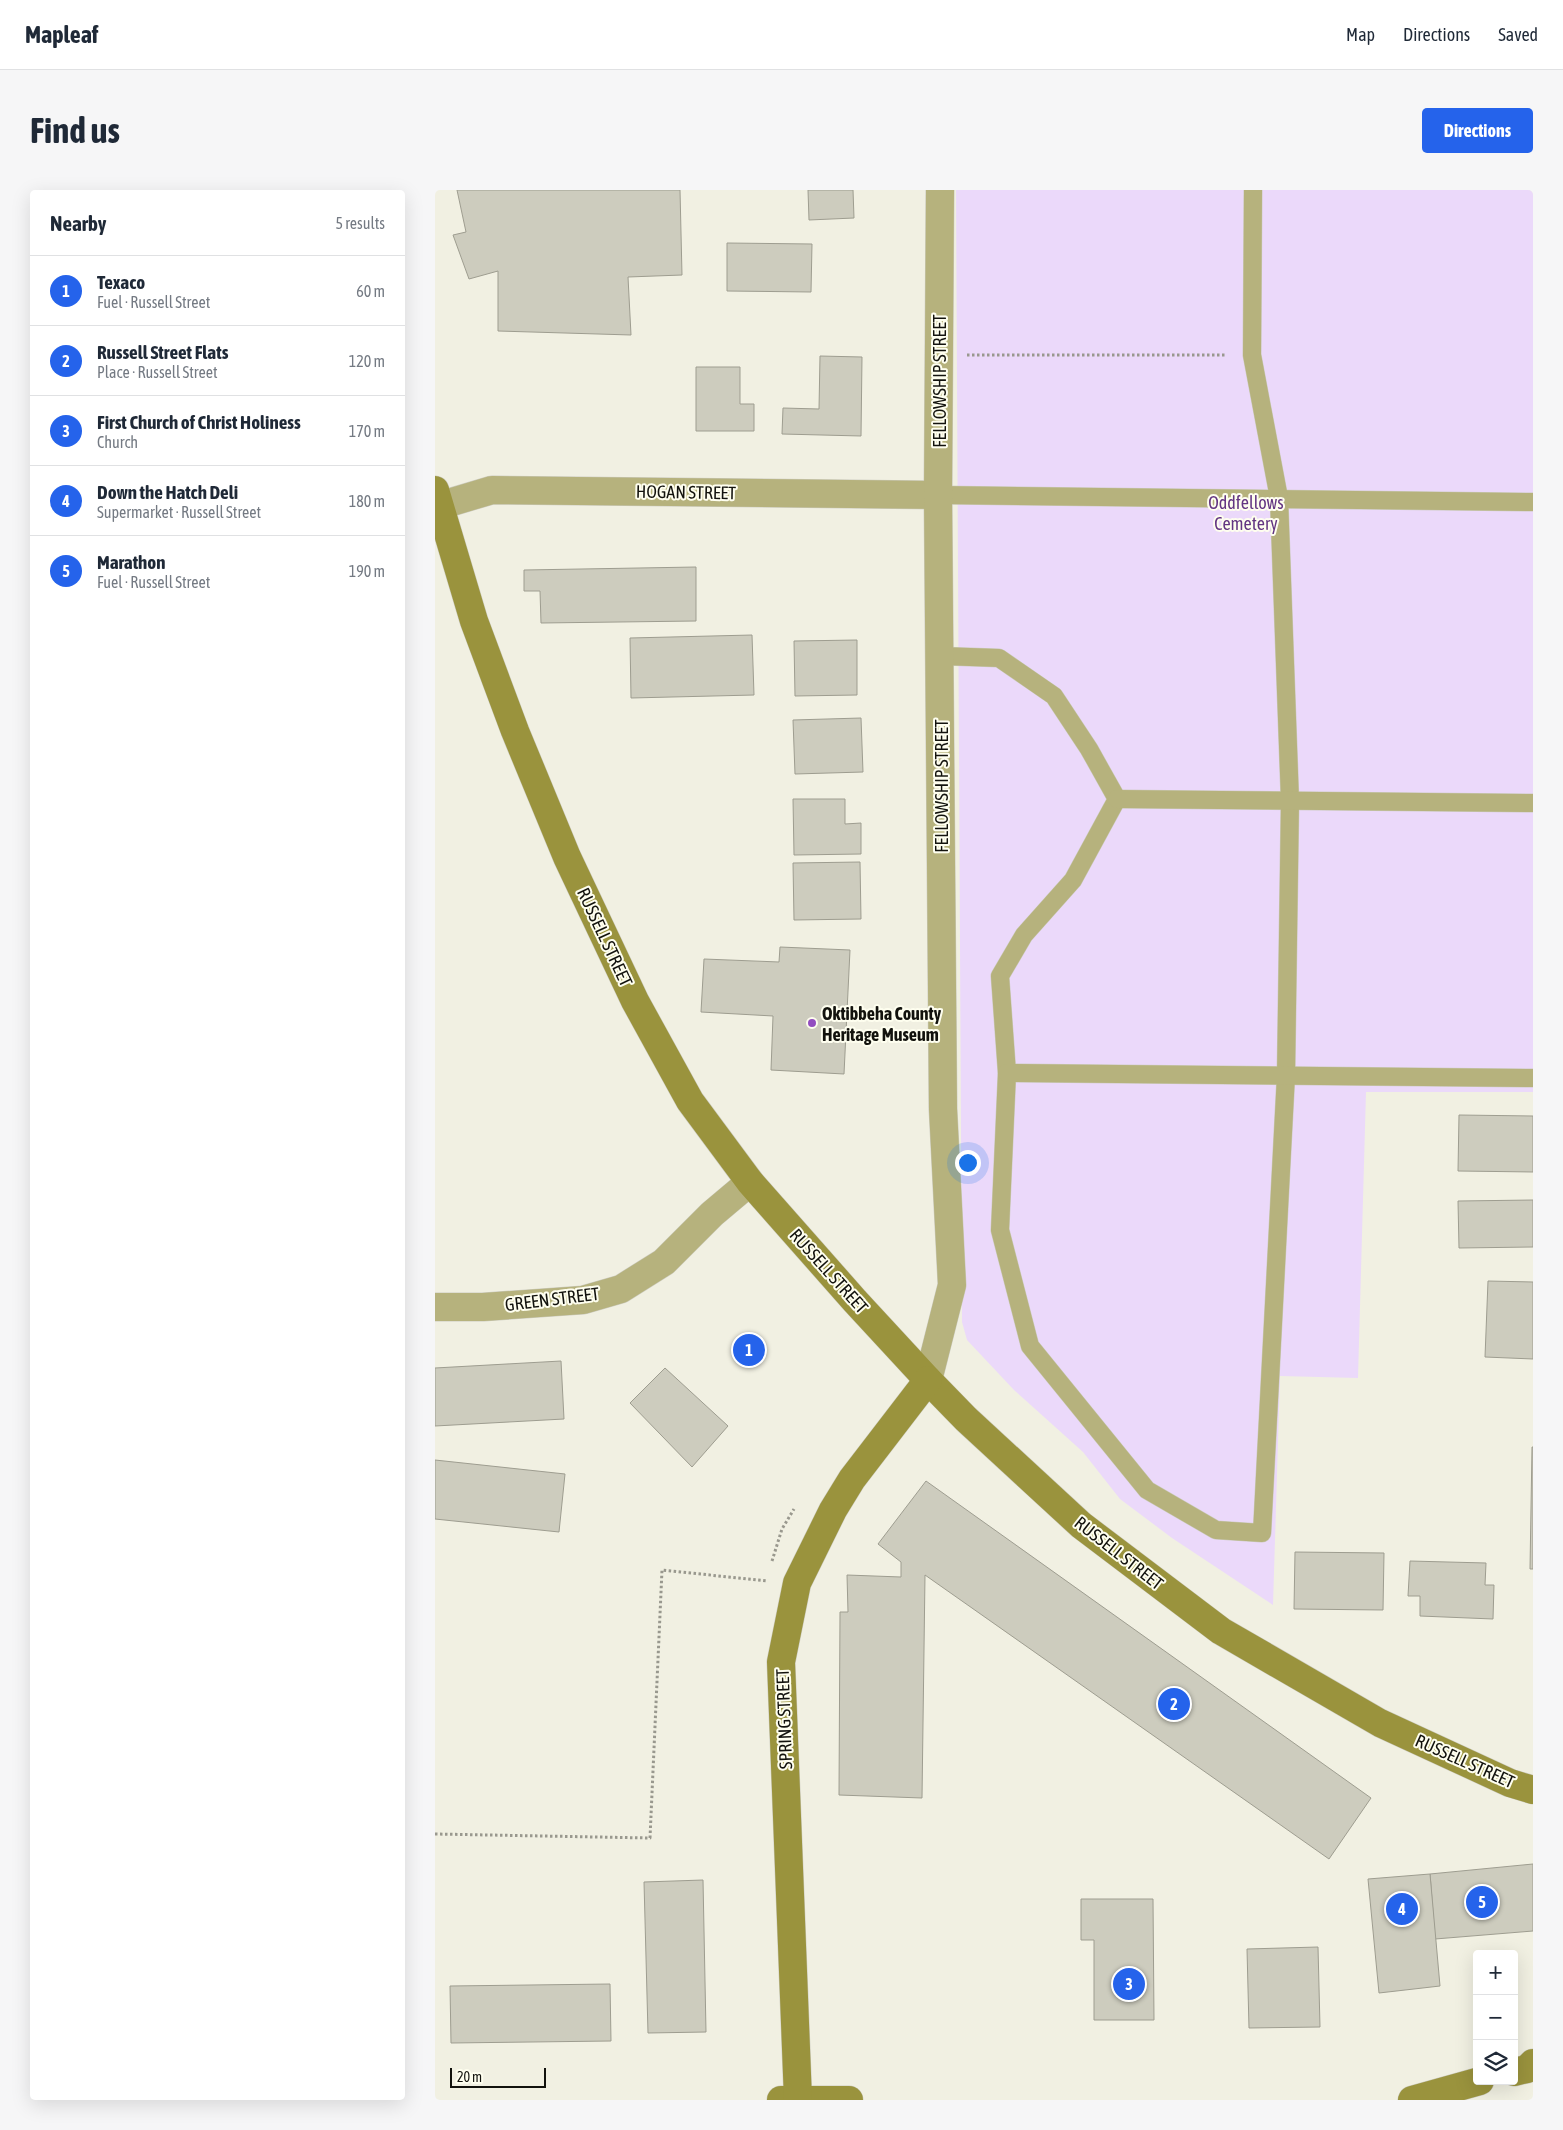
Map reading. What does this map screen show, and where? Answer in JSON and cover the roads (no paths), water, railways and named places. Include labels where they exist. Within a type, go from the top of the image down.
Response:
[{"type":"street","name":"FELLOWSHIP STREET","points":[[928,1380],[952,1285],[943,1108],[939,495],[940,190]]},
{"type":"street","name":"HOGAN STREET","points":[[436,501],[492,490],[939,495]]},
{"type":"street","name":"RUSSELL STREET","points":[[436,501],[453,548],[473,621],[515,731],[567,858],[635,1001],[690,1101],[750,1182],[928,1380],[1081,1525],[1221,1631],[1380,1723],[1510,1783],[1533,1790]]},
{"type":"street","name":"GREEN STREET","points":[[435,1308],[583,1300],[621,1289],[664,1262],[712,1214],[750,1182]]},
{"type":"street","name":"SPRING STREET","points":[[798,2100],[781,1662],[797,1582],[833,1510],[852,1479],[928,1380]]},
{"type":"street","points":[[1518,2071],[1527,2069],[1533,2063]]},
{"type":"street","points":[[1412,2100],[1473,2083]]},
{"type":"street","points":[[781,2100],[849,2100]]},
{"type":"lane","points":[[1117,798],[1073,880],[1024,935],[1000,976],[1007,1073],[1000,1230],[1030,1346],[1147,1490],[1216,1530],[1262,1533],[1286,1075],[1290,801],[1279,498],[1252,355],[1253,190]]},
{"type":"lane","points":[[939,495],[1533,502]]},
{"type":"lane","points":[[941,656],[999,658],[1054,696],[1089,749],[1117,798]]},
{"type":"lane","points":[[1117,798],[1533,803]]},
{"type":"lane","points":[[1007,1073],[1533,1078]]},
{"type":"place","name":"Oktibbeha County Heritage Museum","points":[[812,1023]]},
{"type":"place","name":"Texaco","points":[[749,1350]]},
{"type":"place","name":"Russell Street Flats","points":[[1174,1704]]},
{"type":"place","name":"Marathon","points":[[1482,1902]]},
{"type":"place","name":"Down the Hatch Deli","points":[[1402,1909]]},
{"type":"place","name":"First Church of Christ Holiness","points":[[1129,1984]]},
{"type":"park label","name":"Oddfellows Cemetery","points":[[1246,512]]}]
